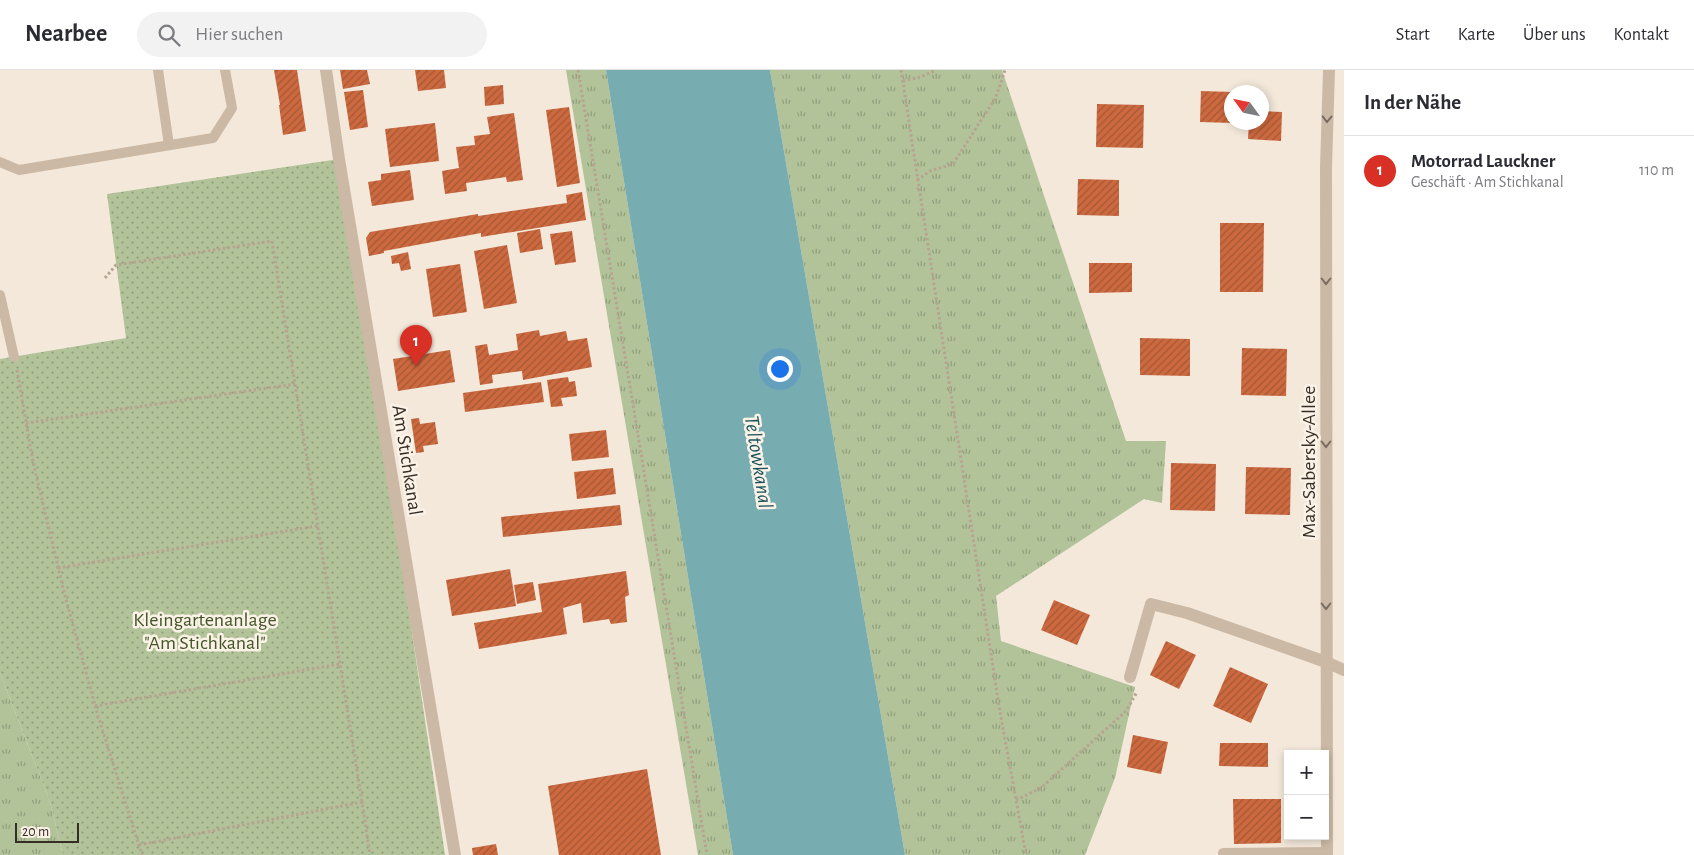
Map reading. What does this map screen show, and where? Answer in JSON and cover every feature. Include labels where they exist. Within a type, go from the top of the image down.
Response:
[{"type":"street","name":"Am Stichkanal","points":[[326,70],[339,159],[455,855]]},
{"type":"street","name":"Max-Sabersky-Allee","points":[[1328,70],[1326,168],[1328,854]]},
{"type":"street","points":[[1130,677],[1151,604],[1187,613],[1344,670]]},
{"type":"lane","points":[[158,70],[169,145]]},
{"type":"lane","points":[[0,162],[18,170],[213,138],[232,108],[225,70]]},
{"type":"lane","points":[[0,295],[14,358]]},
{"type":"lane","points":[[1223,853],[1328,854]]},
{"type":"path","points":[[578,70],[707,855]]},
{"type":"path","points":[[901,70],[998,696],[1026,855]]},
{"type":"path","points":[[903,81],[921,77],[936,70]]},
{"type":"path","points":[[917,180],[930,172],[953,164],[976,125],[996,97],[1005,70]]},
{"type":"path","points":[[105,278],[116,265],[272,241],[370,855]]},
{"type":"path","points":[[14,358],[33,462],[58,568],[95,706],[142,855]]},
{"type":"path","points":[[26,423],[295,384]]},
{"type":"path","points":[[58,568],[317,526]]},
{"type":"path","points":[[95,706],[340,664]]},
{"type":"path","points":[[1016,800],[1041,788],[1126,711],[1139,689],[1130,677]]},
{"type":"path","points":[[138,845],[362,802]]},
{"type":"green space","points":[[566,70],[606,70],[733,855],[698,855]]},
{"type":"green space","points":[[770,70],[1002,70],[1126,441],[1166,441],[1162,503],[1144,499],[996,596],[1001,641],[1135,687],[1115,778],[1085,855],[905,855]]},
{"type":"green space","name":"Kleingartenanlage \"Am Stichkanal\"","points":[[339,159],[445,855],[63,855],[50,802],[0,673],[0,359],[126,338],[107,194]]},
{"type":"green space","points":[[0,673],[50,802],[63,855],[0,855]]},
{"type":"water","name":"Teltowkanal","points":[[606,70],[770,70],[905,855],[733,855]]},
{"type":"building","points":[[274,70],[297,70],[306,131],[283,135]]},
{"type":"building","points":[[340,70],[367,70],[370,84],[343,89]]},
{"type":"building","points":[[415,70],[444,70],[446,88],[418,91]]},
{"type":"building","points":[[503,85],[504,104],[485,106],[484,87]]},
{"type":"building","points":[[363,90],[368,127],[350,130],[344,92]]},
{"type":"building","points":[[1201,91],[1224,92],[1224,123],[1200,122]]},
{"type":"building","points":[[1097,104],[1144,105],[1143,148],[1096,147]]},
{"type":"building","points":[[569,107],[580,183],[557,187],[546,110]]},
{"type":"building","points":[[1269,111],[1282,112],[1281,141],[1248,139],[1249,130],[1269,130]]},
{"type":"building","points":[[514,113],[523,180],[507,182],[506,177],[466,183],[467,191],[445,194],[442,171],[459,168],[456,147],[475,145],[474,136],[490,134],[487,117]]},
{"type":"building","points":[[435,123],[439,161],[390,167],[385,129]]},
{"type":"building","points":[[410,170],[414,200],[372,206],[368,182],[381,180],[381,174]]},
{"type":"building","points":[[1078,179],[1119,180],[1119,216],[1077,215]]},
{"type":"building","points":[[582,192],[586,220],[481,237],[481,233],[384,251],[384,253],[369,256],[366,238],[370,232],[478,214],[478,216],[567,203],[566,195]]},
{"type":"building","points":[[1220,223],[1264,223],[1263,292],[1220,292]]},
{"type":"building","points":[[540,229],[543,249],[520,253],[517,233]]},
{"type":"building","points":[[572,231],[576,262],[555,265],[550,234]]},
{"type":"building","points":[[507,245],[517,303],[484,309],[474,251]]},
{"type":"building","points":[[408,252],[411,269],[401,271],[399,263],[392,264],[391,256]]},
{"type":"building","points":[[1089,263],[1132,263],[1132,292],[1089,293]]},
{"type":"building","points":[[460,264],[467,312],[433,317],[426,269]]},
{"type":"building","points":[[539,330],[540,336],[566,331],[568,341],[587,338],[592,367],[523,380],[522,371],[492,375],[493,383],[480,385],[475,346],[487,344],[489,355],[518,350],[516,334]]},
{"type":"building","points":[[1140,338],[1190,339],[1190,376],[1140,375]]},
{"type":"building","points":[[1242,348],[1287,349],[1286,396],[1241,395]]},
{"type":"building","points":[[450,350],[455,382],[398,391],[393,359]]},
{"type":"building","points":[[568,377],[569,382],[575,381],[577,396],[561,398],[563,406],[551,407],[547,380]]},
{"type":"building","points":[[541,382],[544,402],[465,412],[463,393]]},
{"type":"building","points":[[419,418],[420,424],[435,422],[438,444],[423,446],[424,452],[416,453],[411,419]]},
{"type":"building","points":[[606,430],[609,457],[572,461],[569,434]]},
{"type":"building","points":[[1171,463],[1216,464],[1215,511],[1170,510]]},
{"type":"building","points":[[1246,467],[1291,468],[1290,515],[1245,514]]},
{"type":"building","points":[[613,468],[616,494],[577,499],[574,472]]},
{"type":"building","points":[[620,505],[622,525],[503,537],[501,517]]},
{"type":"building","points":[[510,569],[516,606],[452,616],[446,580]]},
{"type":"building","points":[[626,571],[629,595],[625,597],[627,622],[611,624],[609,619],[583,623],[581,603],[563,608],[567,634],[479,649],[474,623],[542,612],[538,584]]},
{"type":"building","points":[[533,582],[536,600],[517,604],[514,585]]},
{"type":"building","points":[[1054,600],[1090,615],[1077,645],[1041,630]]},
{"type":"building","points":[[1166,641],[1196,655],[1179,689],[1150,675]]},
{"type":"building","points":[[1230,667],[1268,684],[1251,723],[1213,706]]},
{"type":"building","points":[[1133,735],[1168,742],[1161,774],[1127,767]]},
{"type":"building","points":[[1220,743],[1268,743],[1268,767],[1219,766]]},
{"type":"building","points":[[647,769],[661,855],[559,855],[548,786]]},
{"type":"building","points":[[1233,799],[1281,799],[1281,843],[1234,844]]},
{"type":"building","points":[[496,844],[498,855],[473,855],[472,848]]},
{"type":"place","name":"Motorrad Lauckner","points":[[416,366]]}]
